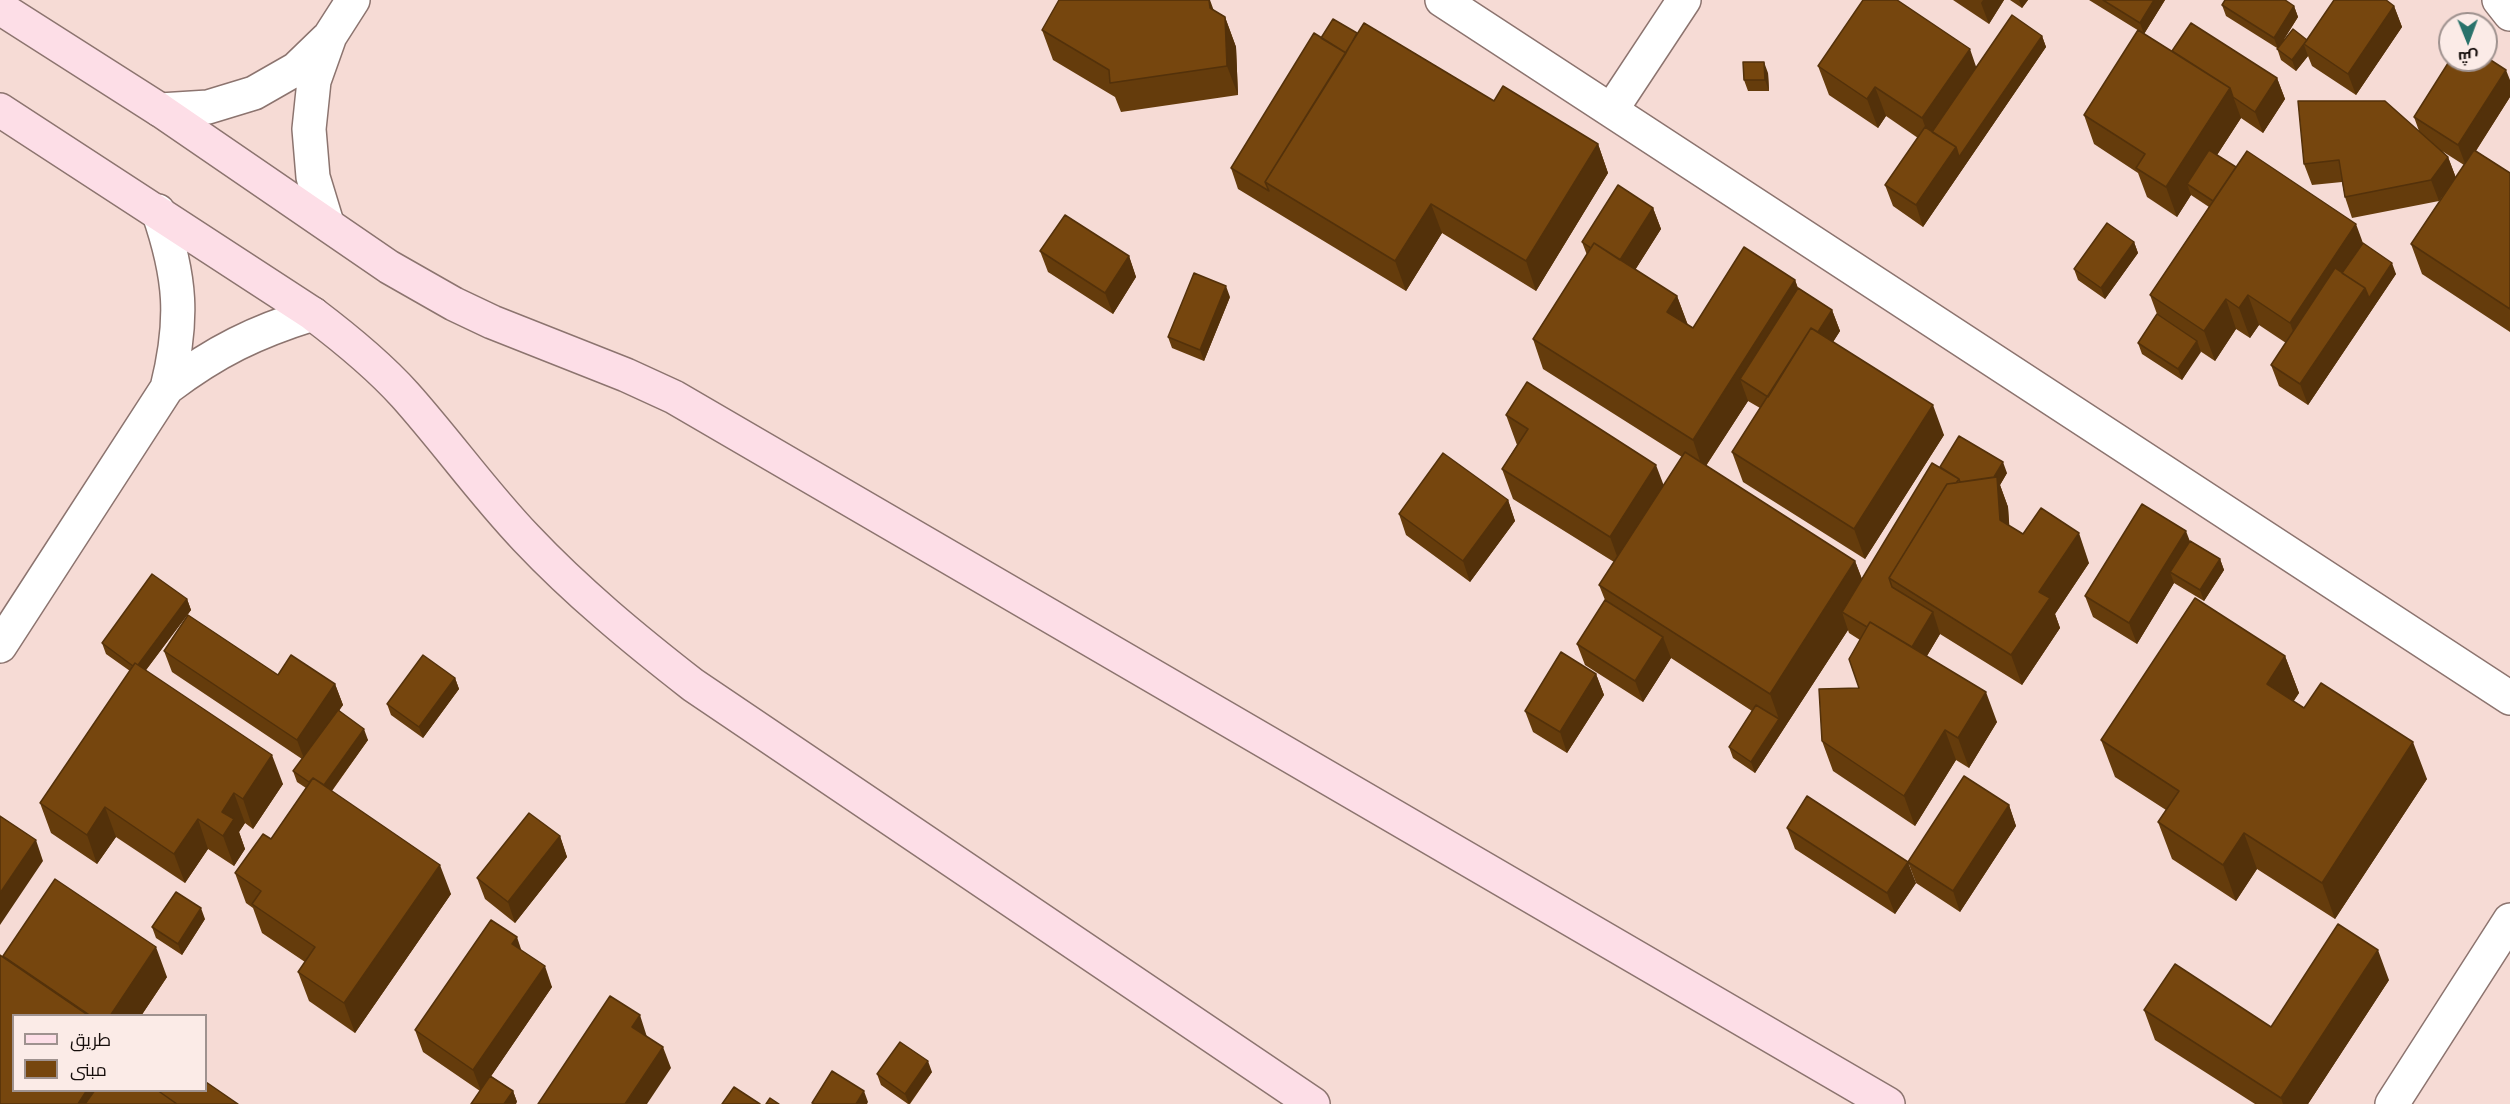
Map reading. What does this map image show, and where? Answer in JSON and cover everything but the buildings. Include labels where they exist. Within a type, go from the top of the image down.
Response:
[{"type":"main road","points":[[0,8],[160,110],[389,267],[454,304],[674,397],[1888,1104]]},
{"type":"main road","points":[[0,110],[314,314],[375,365],[404,394],[526,538],[578,590],[635,640],[693,685],[1313,1104]]},
{"type":"street","points":[[327,223],[313,177],[309,129],[314,81],[330,36],[353,0]]},
{"type":"street","points":[[1442,0],[2510,698]]},
{"type":"street","points":[[1611,109],[1684,0]]},
{"type":"street","points":[[2499,0],[2510,14]]},
{"type":"street","points":[[160,110],[208,107],[254,93],[296,69],[330,36]]},
{"type":"street","points":[[158,212],[172,254],[177,281],[179,316],[175,353],[167,388]]},
{"type":"street","points":[[0,646],[167,388],[200,363],[236,342],[314,314]]},
{"type":"street","points":[[2392,1104],[2510,920]]}]
